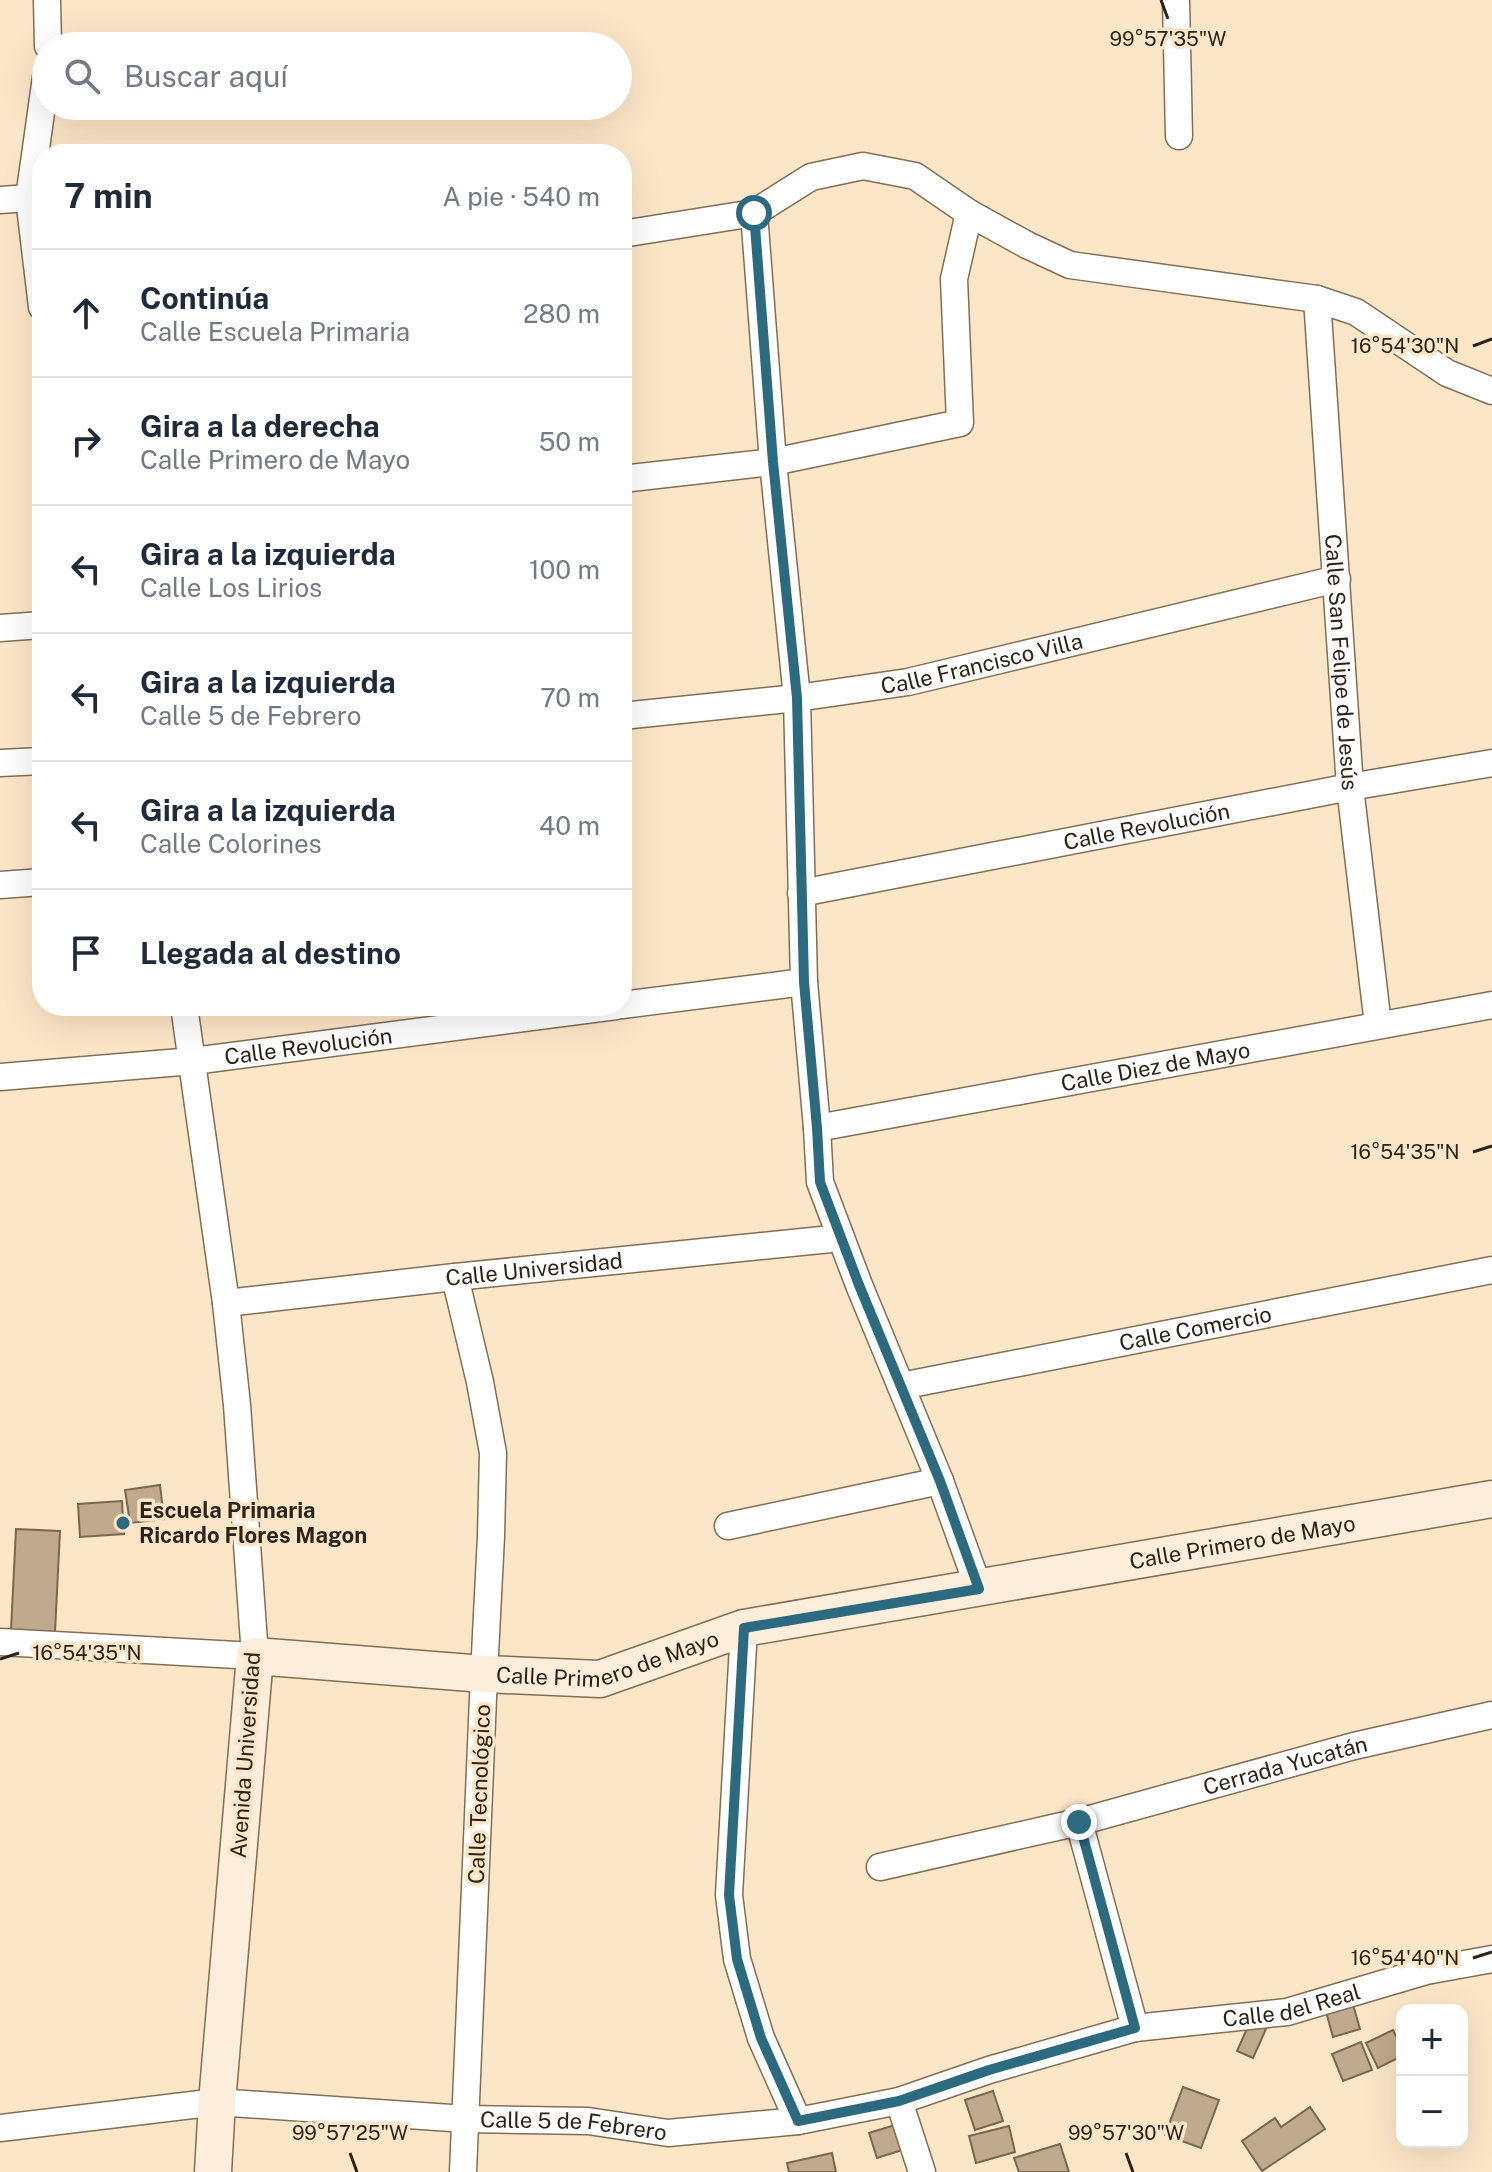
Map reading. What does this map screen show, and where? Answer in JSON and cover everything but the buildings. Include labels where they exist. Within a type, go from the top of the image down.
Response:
[{"type":"street","points":[[47,0],[48,32]]},
{"type":"street","points":[[1176,0],[1179,136]]},
{"type":"street","points":[[37,144],[40,120]]},
{"type":"street","points":[[632,232],[754,213],[811,177],[863,166],[915,176],[969,213],[1070,265],[1317,299],[1356,312],[1447,373],[1492,391]]},
{"type":"street","points":[[32,177],[29,198],[32,223]]},
{"type":"street","points":[[0,200],[29,198]]},
{"type":"street","points":[[754,213],[773,462],[797,698],[804,982],[820,1182],[940,1481],[979,1589]]},
{"type":"street","points":[[632,478],[773,462],[960,423],[954,279],[969,213]]},
{"type":"street","name":"Calle San Felipe de Jesús","points":[[1317,299],[1350,787],[1378,1025]]},
{"type":"street","name":"Calle Francisco Villa","points":[[632,715],[797,698],[908,682],[1337,579]]},
{"type":"street","points":[[0,628],[32,626]]},
{"type":"street","points":[[0,763],[32,761]]},
{"type":"street","name":"Calle Revolución","points":[[801,893],[1350,787],[1492,763]]},
{"type":"street","points":[[0,885],[32,883]]},
{"type":"street","name":"Calle Revolución","points":[[632,1004],[804,982]]},
{"type":"street","name":"Calle Diez de Mayo","points":[[817,1128],[1492,1005]]},
{"type":"street","name":"Avenida Universidad","points":[[186,1016],[226,1303],[237,1405],[255,1656],[213,2172]]},
{"type":"street","name":"Calle Revolución","points":[[0,1077],[193,1061],[542,1016]]},
{"type":"street","name":"Calle Universidad","points":[[226,1303],[841,1238]]},
{"type":"street","name":"Calle Comercio","points":[[901,1386],[1492,1270]]},
{"type":"street","name":"Calle Tecnológico","points":[[455,1277],[493,1453],[463,2172]]},
{"type":"street","points":[[728,1526],[940,1481]]},
{"type":"street","name":"Calle Primero de Mayo","points":[[0,1642],[600,1679],[744,1628],[1492,1499]]},
{"type":"street","points":[[744,1628],[729,1895],[737,1959],[761,2038],[798,2121]]},
{"type":"street","name":"Cerrada Yucatán","points":[[880,1867],[1079,1822],[1354,1746],[1492,1715]]},
{"type":"street","points":[[1079,1822],[1135,2028]]},
{"type":"street","name":"Calle del Real","points":[[1135,2028],[1287,2012],[1426,1971],[1492,1959]]},
{"type":"street","name":"Calle 5 de Febrero","points":[[0,2128],[217,2102],[466,2119],[588,2121],[668,2133],[798,2121],[899,2101],[989,2070],[1135,2028]]},
{"type":"street","points":[[899,2101],[922,2172]]},
{"type":"place","name":"Escuela Primaria Ricardo Flores Magon","points":[[123,1523]]},
{"type":"route","points":[[754,213],[773,462],[797,698],[804,982],[820,1182],[940,1481],[979,1589],[744,1628],[729,1895],[737,1959],[761,2038],[798,2121],[899,2101],[989,2070],[1135,2028],[1079,1822]]}]
